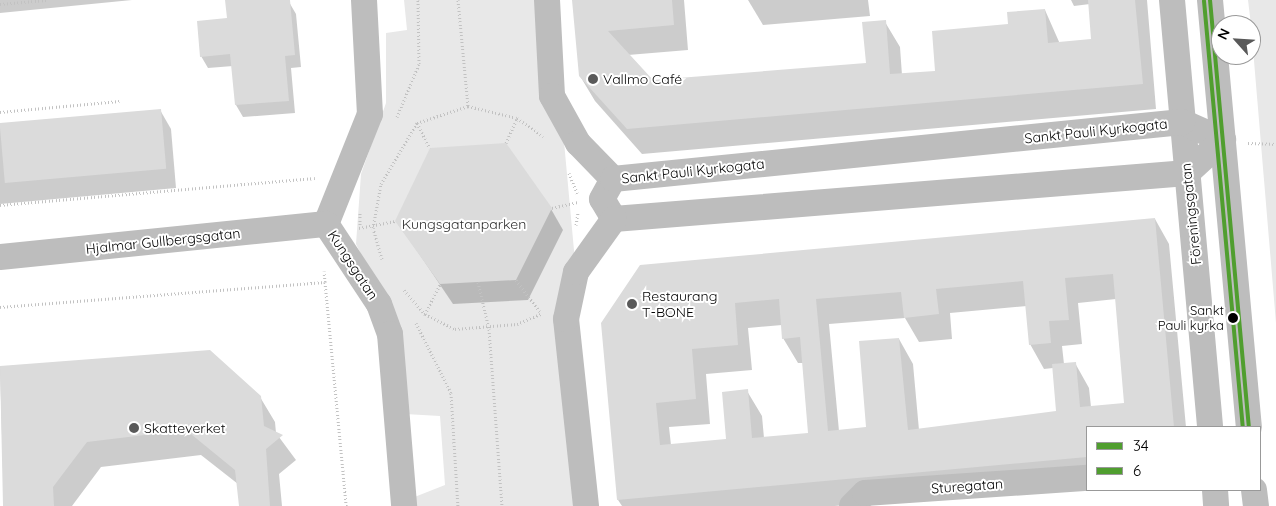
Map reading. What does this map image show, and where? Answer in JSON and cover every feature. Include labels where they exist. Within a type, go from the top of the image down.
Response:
[{"type":"street","name":"Kungsgatan","points":[[364,0],[370,114],[322,225],[379,304],[390,334],[404,506]]},
{"type":"street","points":[[547,0],[552,96],[578,143],[614,180]]},
{"type":"street","name":"Föreningsgatan","points":[[1172,0],[1210,426]]},
{"type":"street","points":[[1210,0],[1233,142],[1249,426]]},
{"type":"street","name":"Sankt Pauli Kyrkogata","points":[[614,219],[602,199],[614,180],[1182,122],[1233,142]]},
{"type":"street","points":[[586,506],[566,319],[576,272],[614,219],[1187,173],[1233,142]]},
{"type":"street","name":"Hjalmar Gullbergsgatan","points":[[0,257],[322,225]]},
{"type":"street","name":"Sturegatan","points":[[852,506],[865,493],[1086,478]]},
{"type":"street","points":[[1214,491],[1216,506]]},
{"type":"street","points":[[1254,491],[1256,506]]},
{"type":"path","points":[[0,4],[47,0]]},
{"type":"path","points":[[394,124],[419,64],[418,0]]},
{"type":"path","points":[[458,0],[468,106]]},
{"type":"path","points":[[0,112],[120,101]]},
{"type":"path","points":[[388,268],[373,228],[381,184],[417,123],[468,106],[517,118],[547,138]]},
{"type":"path","points":[[506,142],[517,118]]},
{"type":"path","points":[[417,123],[430,148]]},
{"type":"path","points":[[1233,142],[1276,144]]},
{"type":"path","points":[[552,208],[580,201],[568,169]]},
{"type":"path","points":[[0,205],[315,176],[316,186]]},
{"type":"path","points":[[361,206],[360,229],[362,234]]},
{"type":"path","points":[[360,229],[373,228],[396,221]]},
{"type":"path","points":[[322,225],[325,282],[346,506]]},
{"type":"path","points":[[374,257],[379,265]]},
{"type":"path","points":[[516,280],[542,314]]},
{"type":"path","points":[[0,307],[325,282]]},
{"type":"path","points":[[478,282],[489,329],[502,506]]},
{"type":"path","points":[[398,283],[425,314],[455,329],[489,329]]},
{"type":"path","points":[[425,314],[440,284]]},
{"type":"path","points":[[410,314],[451,393],[458,506]]},
{"type":"green space","name":"Kungsgatanparken","points":[[404,0],[551,0],[576,272],[575,506],[413,506],[412,498],[445,485],[440,416],[405,414],[400,336],[356,244],[361,174],[386,103],[386,33],[407,30]]},
{"type":"green space","points":[[1248,0],[1276,0],[1276,323],[1254,65],[1261,65],[1261,15],[1250,15]]},
{"type":"building","points":[[225,0],[290,0],[295,55],[285,56],[289,101],[235,105],[230,54],[200,57],[197,21],[227,18]]},
{"type":"building","points":[[572,0],[672,0],[674,25],[608,31],[653,80],[866,63],[862,22],[886,20],[890,74],[935,71],[932,31],[1008,24],[1007,12],[1045,9],[1048,43],[1091,39],[1088,0],[1135,0],[1143,84],[627,129],[579,76]]},
{"type":"building","points":[[161,109],[166,169],[5,183],[0,123]]},
{"type":"building","points":[[506,143],[552,208],[516,280],[440,284],[395,221],[430,148]]},
{"type":"building","points":[[1155,218],[1174,426],[1086,426],[1086,457],[617,500],[601,323],[640,265]],"holes":[[[1113,274],[1124,403],[1080,407],[1076,362],[1052,364],[1056,411],[908,430],[899,338],[859,341],[866,427],[828,431],[816,299],[901,292],[904,318],[939,314],[936,289],[1023,281],[1029,345],[1051,343],[1049,321],[1069,320],[1065,278]],[[779,299],[782,339],[800,337],[808,433],[752,438],[748,389],[722,392],[726,439],[660,445],[656,403],[696,399],[692,349],[738,345],[735,303]]]},
{"type":"building","name":"Skatteverket","points":[[210,350],[261,396],[264,426],[283,435],[266,449],[270,506],[239,506],[235,470],[186,430],[87,442],[53,487],[54,506],[3,506],[0,366]]},
{"type":"transit line","name":"34","points":[[1210,0],[1249,426]]},
{"type":"transit line","name":"6","points":[[1204,1],[1243,426]]},
{"type":"place","name":"Vallmo Café","points":[[593,79]]},
{"type":"place","name":"Restaurang T-BONE","points":[[632,304]]},
{"type":"place","name":"Sankt Pauli kyrka","points":[[1233,318]]},
{"type":"place","name":"Skatteverket","points":[[134,428]]}]
